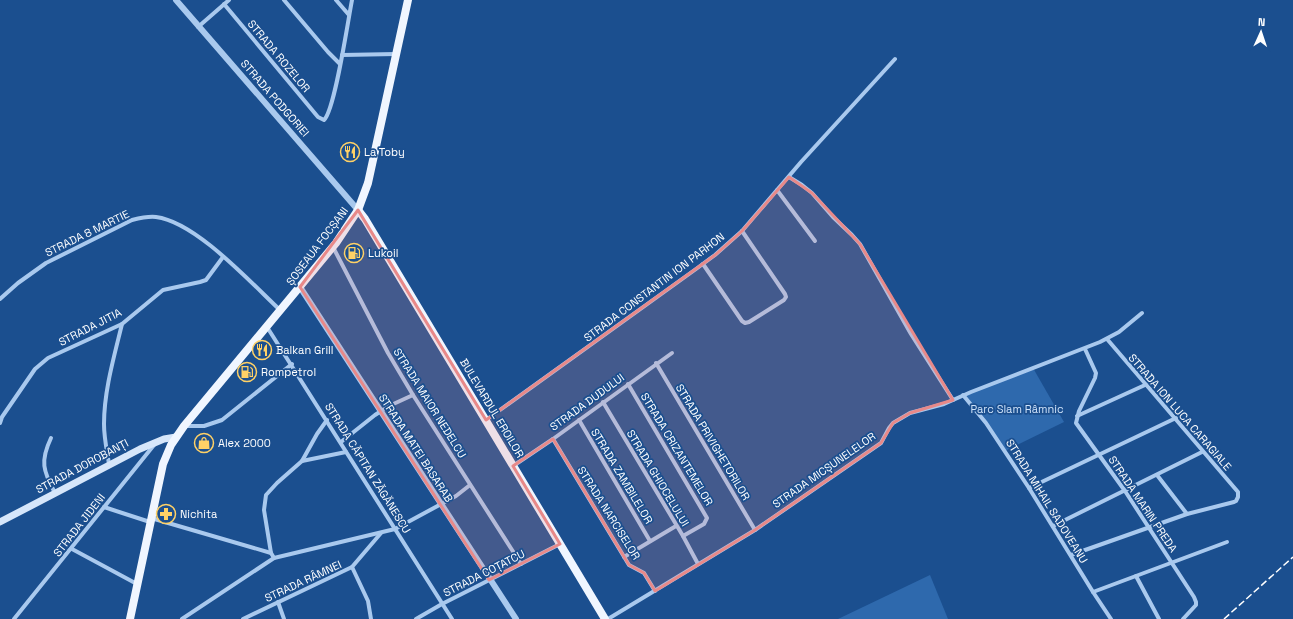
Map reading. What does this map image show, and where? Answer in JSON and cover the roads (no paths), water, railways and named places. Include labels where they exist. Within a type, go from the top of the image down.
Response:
[{"type":"main road","name":"ȘOSEAUA FOCȘANI","points":[[130,619],[163,464],[171,445],[184,426],[332,247],[358,210],[368,183],[408,0]]},
{"type":"main road","name":"BULEVARDUL EROILOR","points":[[358,210],[365,219],[560,544],[607,619]]},
{"type":"main road","name":"STRADA DOROBANȚI","points":[[0,522],[109,464],[157,441],[169,437],[176,437]]},
{"type":"street","name":"STRADA PODGORIEI","points":[[176,0],[358,210]]},
{"type":"street","points":[[198,27],[230,0]]},
{"type":"street","points":[[284,0],[340,64]]},
{"type":"street","points":[[336,0],[349,15]]},
{"type":"street","points":[[340,64],[352,0]]},
{"type":"street","name":"STRADA ROZELOR","points":[[224,4],[321,119],[324,120],[328,115],[340,64]]},
{"type":"street","points":[[342,54],[397,54]]},
{"type":"street","name":"STRADA CONSTANTIN ION PARHON","points":[[486,420],[703,264],[742,231],[844,114],[896,59]]},
{"type":"street","points":[[789,177],[802,185],[860,244],[892,298],[911,334],[952,400]]},
{"type":"street","points":[[777,190],[815,241]]},
{"type":"street","name":"STRADA 8 MARTIE","points":[[0,299],[18,283],[46,263],[132,220],[144,217],[156,217],[181,225],[193,232],[224,257],[281,310]]},
{"type":"street","points":[[703,264],[745,323],[784,300],[786,297],[785,294],[742,231]]},
{"type":"street","name":"STRADA MAIOR NEDELCU","points":[[332,247],[388,353],[521,564]]},
{"type":"street","name":"STRADA JITIA","points":[[0,423],[2,417],[30,376],[40,364],[48,358],[122,324],[163,290],[206,280],[224,257]]},
{"type":"street","name":"STRADA MATEI BASARAB","points":[[300,287],[516,619]]},
{"type":"street","name":"STRADA MICȘUNELELOR","points":[[607,619],[755,530],[881,443],[893,423],[910,414],[963,396],[1053,360],[1085,349],[1107,339],[1142,313]]},
{"type":"street","points":[[109,464],[105,441],[104,419],[109,383],[122,324]]},
{"type":"street","name":"STRADA CĂPITAN ZĂGĂNESCU","points":[[268,326],[452,619]]},
{"type":"street","name":"STRADA ION LUCA CARAGIALE","points":[[1107,339],[1145,385],[1176,418],[1202,452],[1238,492],[1238,497],[1234,502],[1187,514]]},
{"type":"street","points":[[1077,416],[1096,373],[1085,349]]},
{"type":"street","name":"STRADA DUDULUI","points":[[513,466],[672,353]]},
{"type":"street","name":"STRADA PRIVIGHETORILOR","points":[[656,363],[755,530]]},
{"type":"street","points":[[184,426],[204,426],[222,420],[292,364]]},
{"type":"street","name":"STRADA CRIZANTEMELOR","points":[[628,384],[707,518],[704,524],[683,536]]},
{"type":"street","points":[[1077,416],[1145,385]]},
{"type":"street","points":[[341,442],[389,406],[413,394]]},
{"type":"street","name":"STRADA MIHAIL SADOVEANU","points":[[963,396],[986,423],[1029,488],[1111,619]]},
{"type":"street","name":"STRADA GHIOCELULUI","points":[[603,402],[683,536],[698,564]]},
{"type":"street","name":"STRADA MARIN PREDA","points":[[1077,416],[1076,423],[1100,454],[1194,597],[1196,605],[1183,619]]},
{"type":"street","points":[[1029,488],[1176,418]]},
{"type":"street","points":[[274,558],[271,553],[264,510],[266,495],[302,461],[317,434],[327,420]]},
{"type":"street","name":"STRADA ZAMBILELOR","points":[[579,420],[650,541]]},
{"type":"street","points":[[51,438],[45,453],[44,465],[45,473],[55,493]]},
{"type":"street","name":"STRADA NARCISELOR","points":[[553,439],[629,565],[644,573],[655,591]]},
{"type":"street","name":"STRADA JIDENI","points":[[14,619],[72,549],[157,441]]},
{"type":"street","points":[[302,461],[346,452]]},
{"type":"street","points":[[1053,526],[1202,452]]},
{"type":"street","points":[[1071,555],[1187,514],[1157,475]]},
{"type":"street","points":[[182,619],[274,558],[395,529],[456,496],[470,485]]},
{"type":"street","points":[[104,507],[271,553]]},
{"type":"street","points":[[624,557],[676,526]]},
{"type":"street","name":"STRADA RÂMNEI","points":[[243,619],[352,567],[381,533]]},
{"type":"street","points":[[1093,592],[1226,542]]},
{"type":"street","name":"STRADA COȚATCU","points":[[416,619],[442,604],[560,544]]},
{"type":"street","points":[[72,549],[138,584]]},
{"type":"street","points":[[352,567],[368,601],[371,619]]},
{"type":"street","points":[[1136,576],[1159,619]]},
{"type":"street","points":[[278,602],[284,619]]},
{"type":"railway","points":[[1224,619],[1293,557]]},
{"type":"place","name":"La Toby","points":[[350,152]]},
{"type":"place","name":"Lukoil","points":[[354,253]]},
{"type":"place","name":"Balkan Grill","points":[[262,350]]},
{"type":"place","name":"Rompetrol","points":[[247,372]]},
{"type":"place","name":"Alex 2000","points":[[204,443]]},
{"type":"place","name":"Nichita","points":[[166,514]]},
{"type":"park label","name":"Parc Slam Râmnic","points":[[1017,409]]}]
